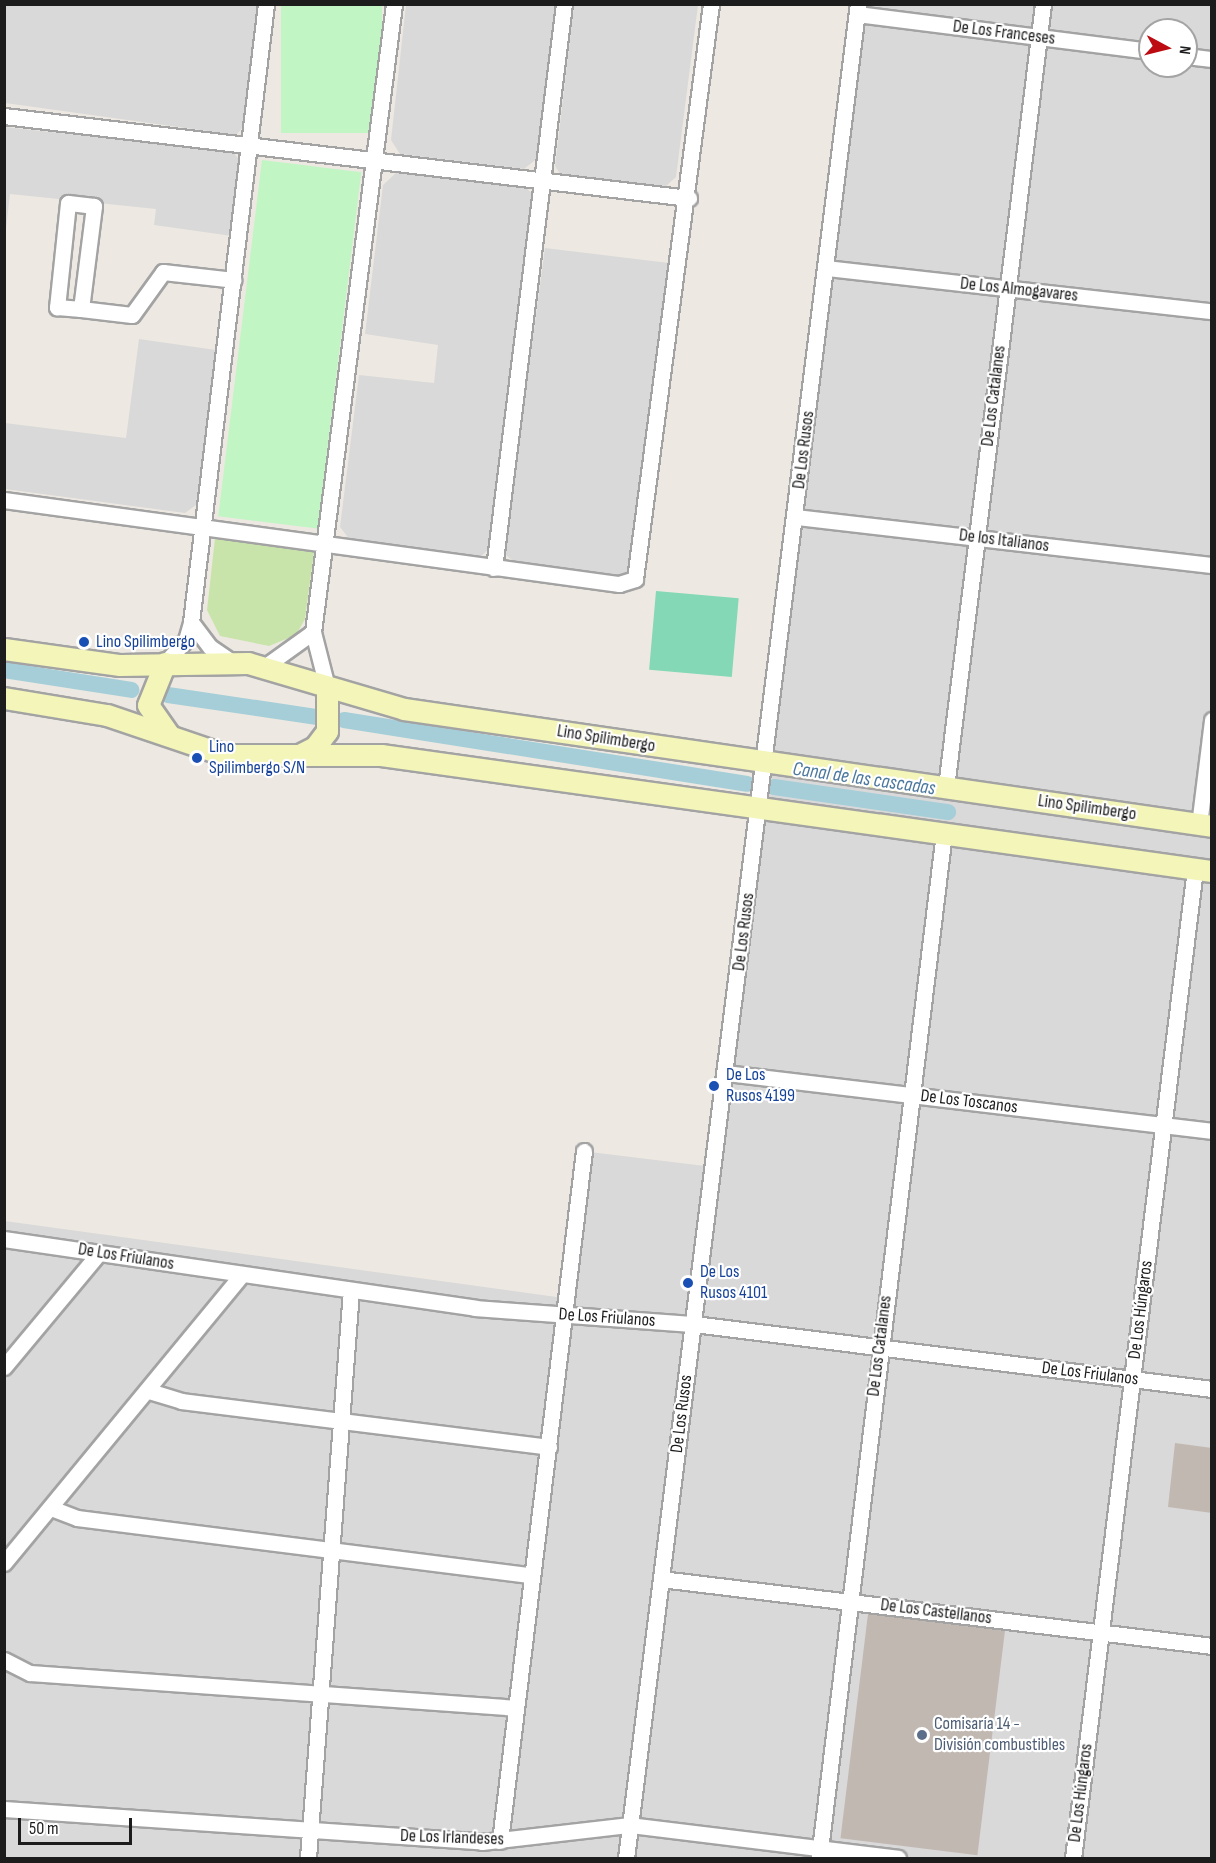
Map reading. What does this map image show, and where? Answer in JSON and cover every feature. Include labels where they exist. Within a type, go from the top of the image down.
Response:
[{"type":"main road","name":"Lino Spilimbergo","points":[[4,649],[103,664],[229,660],[267,665],[327,687],[404,709],[760,763],[946,787],[1205,825]]},
{"type":"main road","points":[[165,663],[148,705],[169,735]]},
{"type":"main road","points":[[297,755],[315,747],[327,731],[327,687]]},
{"type":"main road","points":[[4,698],[99,714],[225,755],[381,755],[760,806],[1203,870]]},
{"type":"street","points":[[165,663],[186,640],[192,621],[252,147],[266,4]]},
{"type":"street","points":[[327,687],[313,632],[328,545],[394,4]]},
{"type":"street","points":[[494,568],[564,4]]},
{"type":"street","points":[[4,500],[619,584],[635,579],[689,198],[711,4]]},
{"type":"street","name":"De Los Catalanes","points":[[946,787],[1043,4]]},
{"type":"street","name":"De Los Franceses","points":[[858,9],[1039,37],[1138,49]]},
{"type":"street","name":"De Los Rusos","points":[[626,1858],[760,806],[760,763],[796,517],[858,9]]},
{"type":"street","points":[[4,116],[252,147],[375,158],[689,198]]},
{"type":"street","points":[[81,309],[94,206],[68,203],[57,307],[132,315],[163,272],[234,280]]},
{"type":"street","name":"De Los Almogavares","points":[[826,268],[1212,311]]},
{"type":"street","name":"De los Italianos","points":[[796,517],[1212,565]]},
{"type":"street","points":[[192,621],[210,647],[229,660]]},
{"type":"street","points":[[267,665],[313,632]]},
{"type":"street","points":[[1205,825],[1212,720]]},
{"type":"street","name":"De Los Catalanes","points":[[820,1854],[879,1347],[913,1095],[944,833]]},
{"type":"street","name":"De Los Húngaros","points":[[1073,1858],[1164,1125],[1203,870]]},
{"type":"street","name":"De Los Toscanos","points":[[726,1073],[1212,1131]]},
{"type":"street","points":[[500,1841],[514,1708],[567,1316],[584,1150]]},
{"type":"street","name":"De Los Friulanos","points":[[4,1239],[351,1290],[567,1316],[694,1324],[1212,1389]]},
{"type":"street","points":[[4,1366],[99,1252]]},
{"type":"street","points":[[4,1563],[149,1391],[242,1274]]},
{"type":"street","points":[[308,1858],[351,1290]]},
{"type":"street","points":[[149,1391],[181,1401],[549,1447]]},
{"type":"street","points":[[51,1508],[77,1518],[531,1575]]},
{"type":"street","name":"De Los Castellanos","points":[[661,1579],[850,1600],[1212,1646]]},
{"type":"street","points":[[4,1660],[30,1672],[514,1708]]},
{"type":"street","name":"De Los Irlandeses","points":[[4,1809],[500,1841],[630,1825],[820,1854],[898,1858]]},
{"type":"shaded area","points":[[5,5],[258,5],[245,125],[236,135],[5,103]]},
{"type":"shaded area","points":[[406,5],[559,5],[539,157],[524,169],[400,154],[391,140]]},
{"type":"shaded area","points":[[574,5],[698,5],[676,177],[666,186],[561,175],[555,166]]},
{"type":"shaded area","points":[[859,5],[1211,5],[1211,1858],[5,1858],[5,1221],[571,1299],[590,1152],[705,1166]]},
{"type":"shaded area","points":[[5,127],[233,152],[241,162],[232,236],[154,225],[156,209],[10,194],[5,237]]},
{"type":"shaded area","points":[[397,172],[525,186],[534,196],[489,549],[478,559],[350,540],[340,527],[359,375],[434,383],[438,345],[365,334],[383,185]]},
{"type":"shaded area","points":[[545,248],[669,263],[631,569],[620,578],[514,562],[504,553]]},
{"type":"shaded area","points":[[139,339],[216,350],[196,505],[185,513],[5,489],[5,423],[126,438]]},
{"type":"green space","points":[[281,5],[382,5],[382,133],[281,133]]},
{"type":"green space","points":[[262,160],[361,172],[318,529],[218,516]]},
{"type":"green space","points":[[215,538],[314,552],[305,619],[296,635],[269,646],[220,636],[207,610]]},
{"type":"green space","points":[[656,591],[739,598],[732,677],[649,670]]},
{"type":"building","points":[[1175,1443],[1212,1448],[1212,1513],[1168,1507]]},
{"type":"building","name":"Comisaría 14 - División combustibles","points":[[868,1614],[1005,1631],[977,1855],[840,1838]]},
{"type":"waterway","points":[[4,670],[131,690]]},
{"type":"waterway","name":"Canal de las cascadas","points":[[168,695],[317,717]]},
{"type":"waterway","points":[[344,720],[747,784]]},
{"type":"waterway","name":"Canal de las cascadas","points":[[774,787],[948,812]]},
{"type":"place","name":"Lino Spilimbergo","points":[[84,642]]},
{"type":"place","name":"Lino Spilimbergo S/N","points":[[197,758]]},
{"type":"place","name":"De Los Rusos 4199","points":[[714,1086]]},
{"type":"place","name":"De Los Rusos 4101","points":[[688,1283]]},
{"type":"place","name":"Comisaría 14 - División combustibles","points":[[922,1735]]}]
